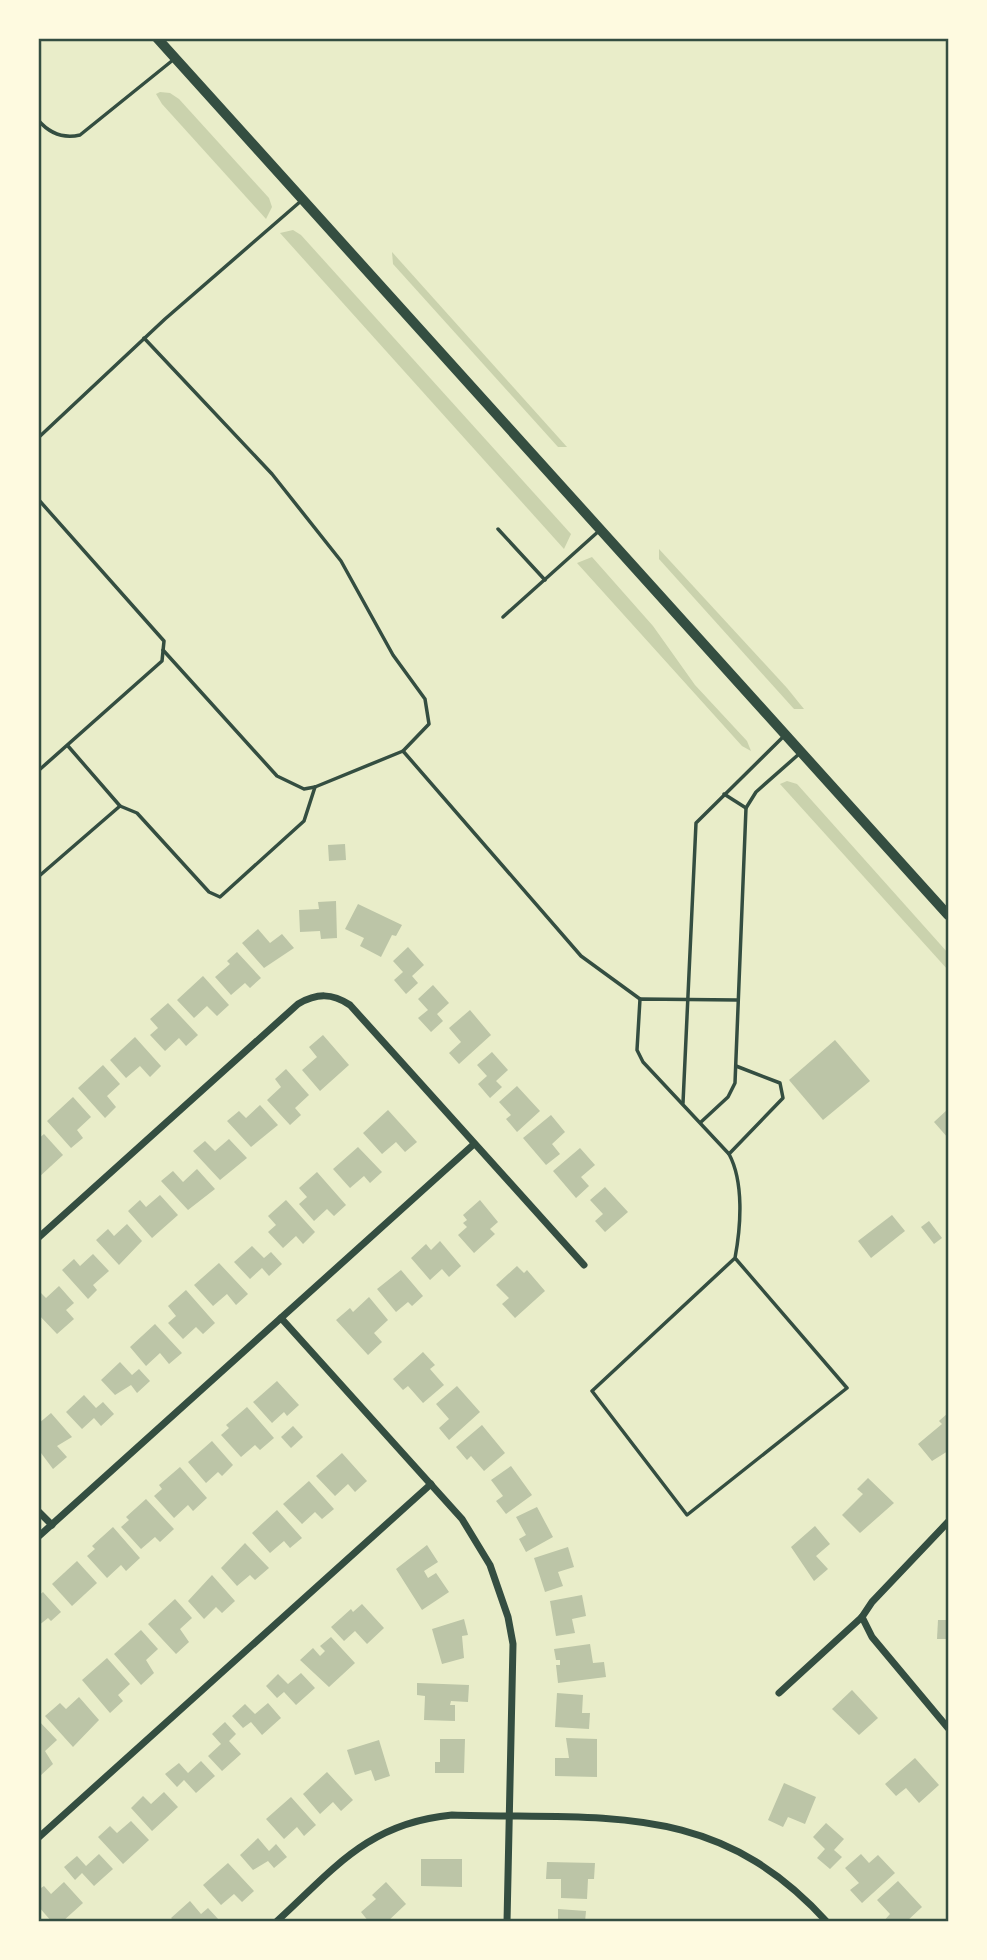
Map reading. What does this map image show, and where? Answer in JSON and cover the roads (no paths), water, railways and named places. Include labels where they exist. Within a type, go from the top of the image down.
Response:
[{"type":"main road","points":[[157,38],[948,915]]},
{"type":"street","points":[[38,1238],[298,1004],[310,997],[324,995],[338,998],[350,1005],[584,1265]]},
{"type":"street","points":[[38,1538],[474,1144]]},
{"type":"street","points":[[281,1318],[431,1483],[477,1541],[490,1565],[508,1617],[514,1668],[507,1922]]},
{"type":"street","points":[[38,1838],[431,1483]]},
{"type":"street","points":[[38,1511],[52,1525]]},
{"type":"street","points":[[779,1693],[862,1617],[872,1602],[948,1522]]},
{"type":"street","points":[[862,1617],[872,1637],[948,1728]]},
{"type":"street","points":[[276,1922],[343,1861],[383,1831],[427,1817],[620,1820],[698,1833],[768,1867],[827,1922]]},
{"type":"lane","points":[[38,120],[56,135],[69,138],[80,135],[145,86],[175,58]]},
{"type":"lane","points":[[38,438],[144,338],[303,199]]},
{"type":"lane","points":[[144,338],[272,474],[341,561],[393,655],[425,699],[429,724],[403,751],[315,788],[304,789],[277,776],[163,650]]},
{"type":"lane","points":[[38,499],[164,641],[162,661],[38,771]]},
{"type":"lane","points":[[498,528],[545,580]]},
{"type":"lane","points":[[503,617],[600,530]]},
{"type":"lane","points":[[683,1103],[694,833],[702,814],[786,734]]},
{"type":"lane","points":[[68,746],[120,806],[137,813],[208,892],[220,897],[304,821],[315,788]]},
{"type":"lane","points":[[403,751],[581,956],[640,999],[737,1000]]},
{"type":"lane","points":[[701,1122],[728,1097],[736,1083],[746,808],[756,792],[802,752]]},
{"type":"lane","points":[[724,793],[746,808]]},
{"type":"lane","points":[[38,877],[120,806]]},
{"type":"lane","points":[[640,999],[638,1050],[643,1062],[729,1154],[738,1179],[738,1241],[735,1258],[592,1391],[687,1515],[847,1388],[735,1258]]},
{"type":"lane","points":[[729,1154],[783,1098],[780,1083],[736,1066]]}]
